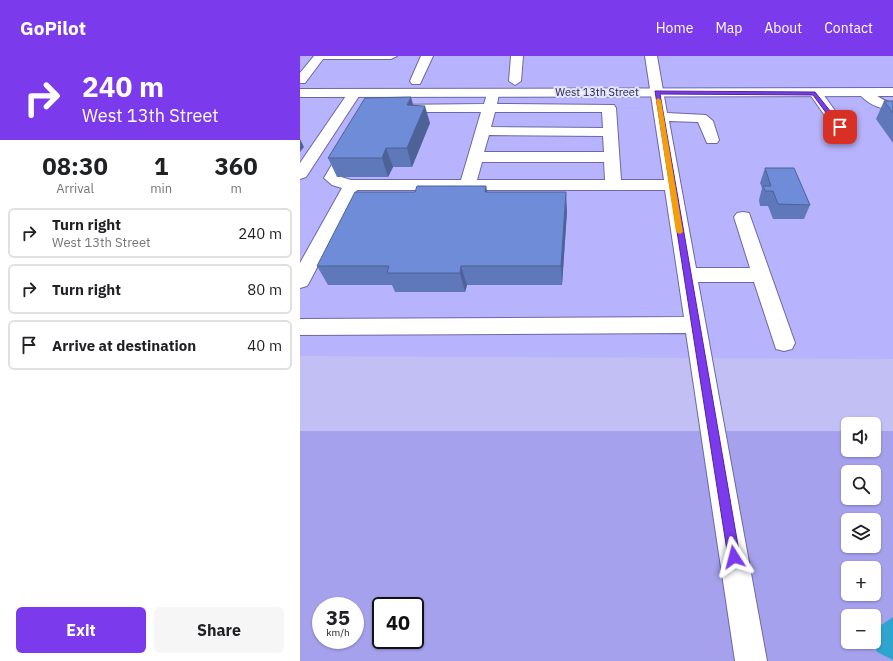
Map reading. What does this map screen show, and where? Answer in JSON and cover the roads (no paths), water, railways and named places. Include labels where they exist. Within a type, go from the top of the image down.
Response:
[{"type":"main road","points":[[300,85],[320,56],[391,56]]},
{"type":"main road","points":[[416,81],[427,56]]},
{"type":"main road","points":[[515,81],[516,56]]},
{"type":"main road","points":[[651,56],[751,661]]},
{"type":"main road","points":[[300,85],[316,80]]},
{"type":"main road","name":"West 13th Street","points":[[300,85],[355,93],[380,103],[493,93],[893,80]]},
{"type":"main road","name":"West 13th Street","points":[[332,81],[515,81],[815,93],[893,92]]},
{"type":"main road","points":[[864,92],[870,100],[880,105],[893,107]]},
{"type":"main road","points":[[300,174],[355,93]]},
{"type":"main road","points":[[468,185],[493,93]]},
{"type":"main road","points":[[815,93],[847,137]]},
{"type":"main road","points":[[380,103],[490,108],[610,108],[613,185]]},
{"type":"main road","points":[[661,117],[701,118],[706,121],[712,140]]},
{"type":"main road","points":[[357,131],[332,178],[338,182],[351,186],[672,185]]},
{"type":"main road","points":[[483,132],[611,132]]},
{"type":"main road","points":[[476,157],[612,157]]},
{"type":"main road","points":[[300,281],[351,186]]},
{"type":"main road","points":[[743,217],[784,342]]},
{"type":"main road","points":[[687,275],[761,275]]},
{"type":"main road","points":[[300,327],[695,325]]},
{"type":"water","points":[[893,617],[893,660],[877,652],[876,649],[881,649],[881,625]]}]
